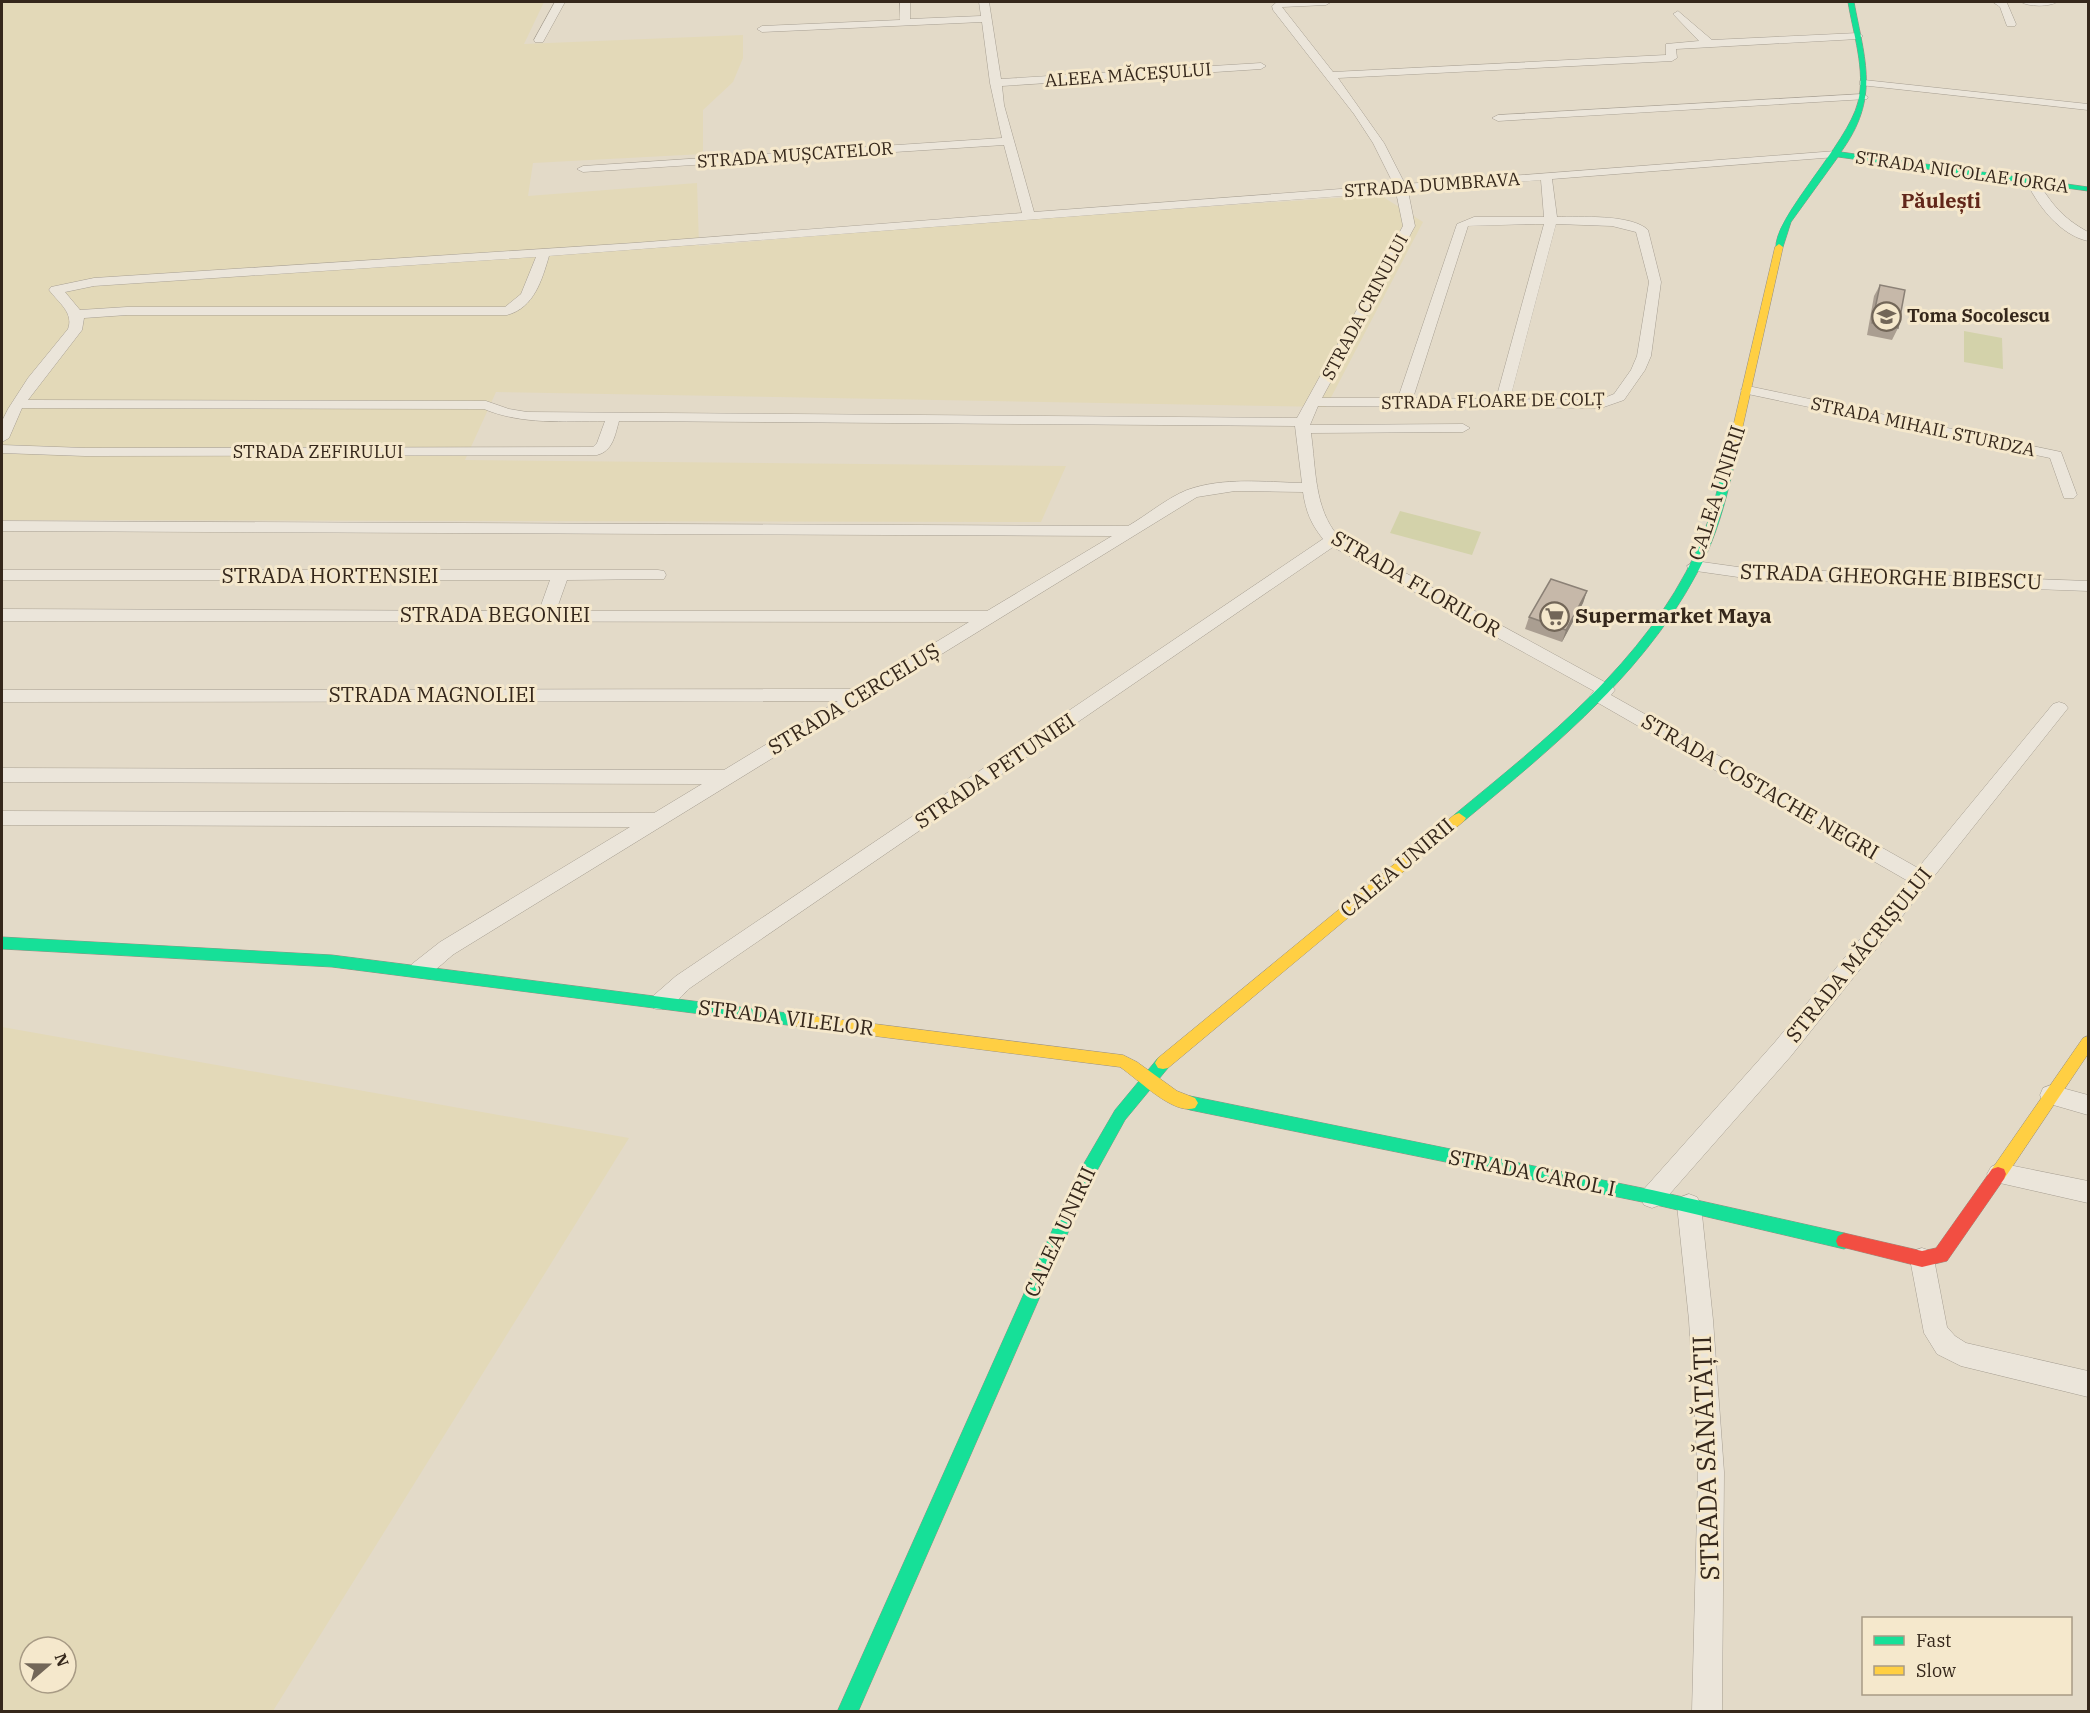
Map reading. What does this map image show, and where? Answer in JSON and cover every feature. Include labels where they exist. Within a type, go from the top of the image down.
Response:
[{"type":"main road","name":"CALEA UNIRII","points":[[847,1712],[979,1411],[1095,1155],[1121,1110],[1148,1078],[1205,1026],[1539,751],[1603,693],[1651,636],[1695,566],[1725,485],[1779,245],[1787,222],[1836,154],[1863,97],[1864,82],[1851,2]]},
{"type":"main road","name":"STRADA NICOLAE IORGA","points":[[1836,154],[2088,189]]},
{"type":"main road","name":"STRADA VILELOR","points":[[2,943],[332,960],[418,970],[1123,1061],[1137,1067],[1148,1078]]},
{"type":"main road","points":[[1922,1259],[1941,1255],[1949,1246],[2088,1042]]},
{"type":"main road","name":"STRADA CAROL I","points":[[1148,1078],[1161,1090],[1180,1101],[1652,1197],[1922,1259]]},
{"type":"street","points":[[539,40],[560,2]]},
{"type":"street","points":[[905,2],[905,22]]},
{"type":"street","points":[[984,2],[995,83],[1008,141],[1029,215]]},
{"type":"street","points":[[1281,3],[1326,2]]},
{"type":"street","points":[[1998,2],[2004,5],[2011,24]]},
{"type":"street","points":[[2026,2],[2052,2]]},
{"type":"street","name":"STRADA CRINULUI","points":[[1281,3],[1277,6],[1278,10],[1372,135],[1402,187],[1409,212],[1409,226],[1302,426]]},
{"type":"street","points":[[1678,14],[1705,41],[1712,43]]},
{"type":"street","points":[[762,29],[985,19]]},
{"type":"street","points":[[1328,75],[1672,58],[1670,46],[1858,36]]},
{"type":"street","name":"ALEEA MĂCEȘULUI","points":[[995,83],[1261,66]]},
{"type":"street","points":[[1864,82],[2088,107]]},
{"type":"street","points":[[1498,118],[1863,97]]},
{"type":"street","name":"STRADA MUȘCATELOR","points":[[583,169],[1008,141]]},
{"type":"street","name":"STRADA DUMBRAVA","points":[[76,314],[56,290],[123,279],[279,272],[544,253],[1836,154]]},
{"type":"street","points":[[1502,403],[1551,221],[1546,176]]},
{"type":"street","points":[[2032,181],[2041,200],[2056,217],[2088,237]]},
{"type":"street","points":[[1404,403],[1462,225],[1474,221],[1551,221]]},
{"type":"street","name":"STRADA FLOARE DE COLȚ","points":[[1314,402],[1600,404],[1619,397],[1638,370],[1644,356],[1655,282],[1642,230],[1628,224],[1551,221]]},
{"type":"street","points":[[2,438],[7,420],[75,330],[78,321],[76,314],[127,311],[507,311],[516,309],[525,298],[544,253]]},
{"type":"street","name":"STRADA MIHAIL STURDZA","points":[[1748,390],[2056,455],[2069,495]]},
{"type":"street","points":[[18,404],[486,405],[506,413],[527,416],[1464,428]]},
{"type":"street","name":"STRADA ZEFIRULUI","points":[[2,449],[86,452],[597,451],[604,445],[613,418]]},
{"type":"street","name":"STRADA FLORILOR","points":[[1302,426],[1308,488],[1316,517],[1332,540],[1603,693]]},
{"type":"street","name":"STRADA CERCELUȘ","points":[[418,970],[437,954],[1192,494],[1211,488],[1308,488]]},
{"type":"street","points":[[2,525],[1130,531]]},
{"type":"street","name":"STRADA PETUNIEI","points":[[660,1002],[683,982],[1332,540]]},
{"type":"street","name":"STRADA GHEORGHE BIBESCU","points":[[1695,566],[1745,573],[2088,586]]},
{"type":"street","name":"STRADA HORTENSIEI","points":[[2,575],[658,575]]},
{"type":"street","points":[[546,614],[560,576]]},
{"type":"street","name":"STRADA BEGONIEI","points":[[2,615],[546,614],[989,617]]},
{"type":"street","name":"STRADA COSTACHE NEGRI","points":[[1603,693],[1921,879]]},
{"type":"street","name":"STRADA MAGNOLIEI","points":[[2,696],[862,695]]},
{"type":"street","name":"STRADA MĂCRIȘULUI","points":[[1652,1197],[1783,1049],[2059,708]]},
{"type":"street","points":[[2,775],[728,777]]},
{"type":"street","points":[[2,818],[657,820]]},
{"type":"street","points":[[2051,1095],[2088,1105]]},
{"type":"street","points":[[1999,1174],[2088,1192]]},
{"type":"street","name":"STRADA SĂNĂTĂȚII","points":[[1689,1205],[1701,1320],[1711,1472],[1707,1712]]},
{"type":"street","points":[[1922,1259],[1936,1333],[1946,1345],[1961,1354],[2088,1384]]},
{"type":"shaded area","points":[[2,2],[544,2],[524,44],[743,35],[743,58],[733,82],[703,110],[703,154],[533,163],[528,196],[697,183],[699,246],[955,224],[1380,195],[1423,222],[1326,407],[496,392],[465,460],[1066,466],[1041,522],[2,520]]},
{"type":"shaded area","points":[[2,1027],[629,1138],[273,1711],[2,1711]]},
{"type":"green space","points":[[1964,331],[2002,338],[2003,369],[1964,362]]},
{"type":"green space","points":[[1400,511],[1481,532],[1472,555],[1390,533]]},
{"type":"building","points":[[1880,285],[1905,290],[1898,328],[1872,323]]},
{"type":"building","name":"Supermarket Maya","points":[[1551,579],[1587,591],[1566,630],[1529,617]]},
{"type":"traffic: fast","points":[[1779,247],[1787,222],[1841,147],[1862,103],[1864,76],[1851,2]]},
{"type":"traffic: fast","points":[[1836,154],[2088,189]]},
{"type":"traffic: fast","points":[[1459,818],[1529,760],[1596,699],[1655,631],[1680,593],[1701,553],[1718,507],[1730,461]]},
{"type":"traffic: fast","points":[[2,943],[332,961],[795,1020]]},
{"type":"traffic: fast","points":[[847,1712],[1082,1182],[1120,1115],[1163,1063]]},
{"type":"traffic: fast","points":[[1190,1103],[1652,1197],[1844,1241]]},
{"type":"traffic: slow","points":[[1730,461],[1779,247]]},
{"type":"traffic: slow","points":[[1163,1063],[1459,818]]},
{"type":"traffic: slow","points":[[795,1020],[1123,1061],[1163,1091],[1190,1103]]},
{"type":"traffic: slow","points":[[1998,1174],[2088,1042]]},
{"type":"traffic: jam","points":[[1844,1241],[1922,1259],[1941,1255],[1998,1174]]},
{"type":"place","name":"Toma Socolescu","points":[[1886,316]]},
{"type":"place","name":"Supermarket Maya","points":[[1554,616]]},
{"type":"district","name":"Păulești","points":[[1941,201]]}]
